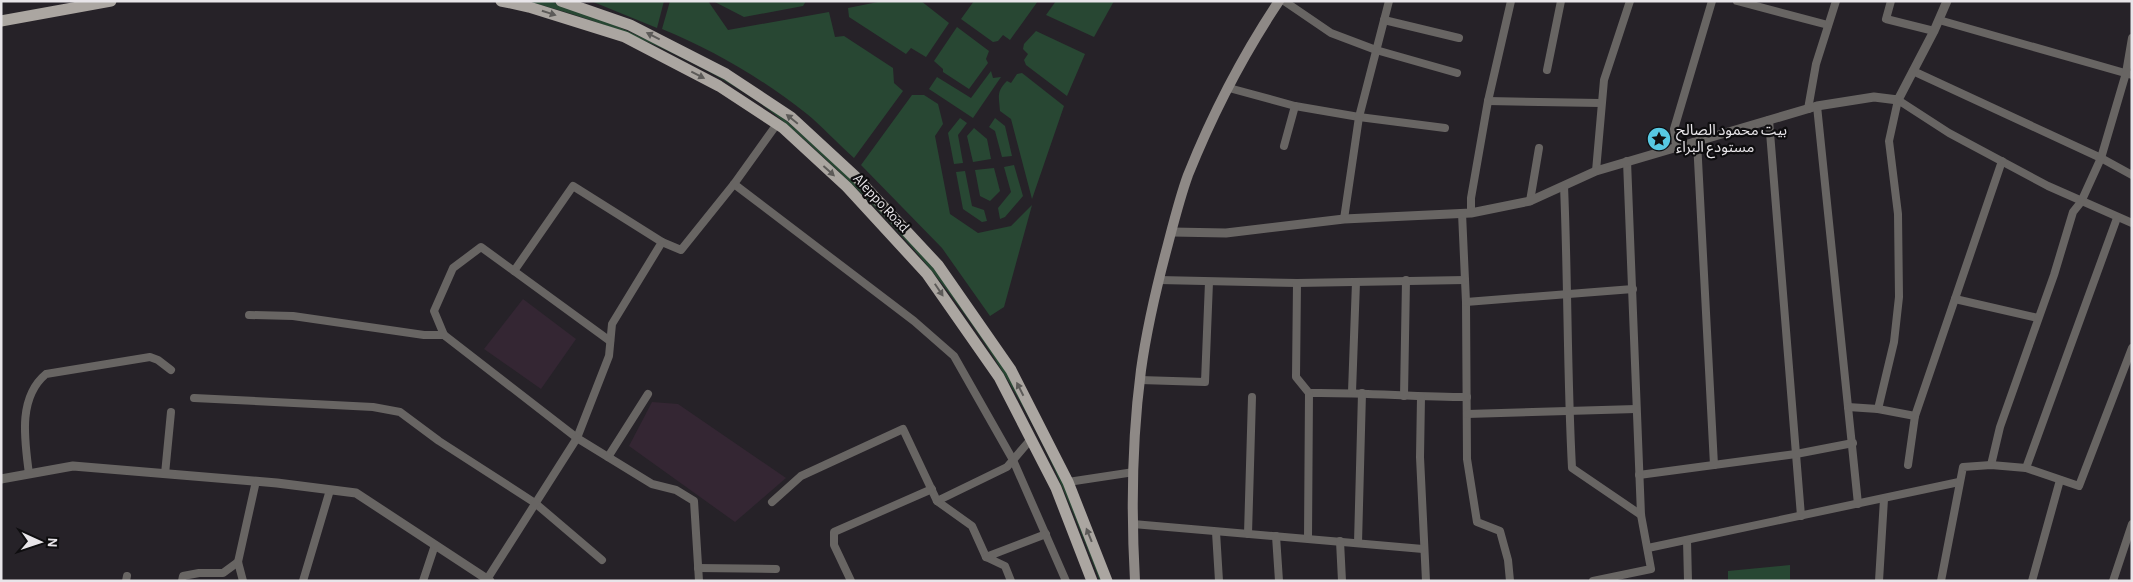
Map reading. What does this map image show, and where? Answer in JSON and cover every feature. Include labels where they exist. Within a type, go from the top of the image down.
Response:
[{"type":"main road","points":[[1,21],[111,1]]},
{"type":"main road","name":"Aleppo Road","points":[[501,1],[530,7],[625,38],[719,86],[777,124],[847,187],[927,274],[999,378],[1056,488],[1092,581]]},
{"type":"main road","name":"Aleppo Road","points":[[561,1],[630,25],[726,74],[791,118],[856,177],[938,265],[1011,370],[1068,482],[1107,581]]},
{"type":"main road","points":[[1135,581],[1134,472],[1140,380],[1159,280],[1187,177],[1214,115],[1261,28],[1278,1]]},
{"type":"street","points":[[1284,1],[1331,33],[1376,50],[1457,73]]},
{"type":"street","points":[[1344,219],[1359,117],[1388,1]]},
{"type":"street","points":[[1510,581],[1508,560],[1500,531],[1477,522],[1467,459],[1465,280],[1467,213],[1488,101],[1511,1]]},
{"type":"street","points":[[1546,70],[1561,1]]},
{"type":"street","points":[[1596,171],[1600,104],[1604,80],[1630,1]]},
{"type":"street","points":[[1676,146],[1674,129],[1712,1]]},
{"type":"street","points":[[1737,1],[1828,25]]},
{"type":"street","points":[[1808,109],[1816,64],[1836,1]]},
{"type":"street","points":[[1892,1],[1886,19],[1934,31]]},
{"type":"street","points":[[1878,409],[1894,342],[1899,296],[1898,214],[1890,141],[1898,100],[1934,31],[1947,1]]},
{"type":"street","points":[[1384,20],[1459,38]]},
{"type":"street","points":[[1939,20],[2129,74]]},
{"type":"street","points":[[1991,465],[2000,427],[2073,212],[2081,202],[2101,158],[2129,74],[2132,38]]},
{"type":"street","points":[[1913,71],[2132,174]]},
{"type":"street","points":[[1228,88],[1296,106],[1359,117],[1445,128]]},
{"type":"street","points":[[1172,232],[1226,234],[1344,219],[1467,213],[1530,201],[1596,171],[1676,146],[1817,106],[1874,97],[1898,100],[1949,133],[2002,161],[2081,202],[2132,223]]},
{"type":"street","points":[[1488,101],[1600,104]]},
{"type":"street","points":[[1284,146],[1296,106]]},
{"type":"street","points":[[1817,106],[1858,504]]},
{"type":"street","points":[[1769,120],[1801,516]]},
{"type":"street","points":[[514,271],[573,186],[662,242],[681,250],[734,184],[777,124]]},
{"type":"street","points":[[1697,141],[1714,465]]},
{"type":"street","points":[[1530,201],[1539,148]]},
{"type":"street","points":[[1593,581],[1651,569],[1641,515],[1628,161]]},
{"type":"street","points":[[1908,465],[1915,416],[2002,161]]},
{"type":"street","points":[[734,184],[914,321],[954,356],[1013,460],[1066,581]]},
{"type":"street","points":[[1564,186],[1572,468],[1641,515]]},
{"type":"street","points":[[2026,468],[2117,218]]},
{"type":"street","points":[[1,479],[73,466],[256,481],[356,493],[487,580],[577,438],[609,356],[612,324],[662,242]]},
{"type":"street","points":[[610,341],[481,247],[453,268],[434,311],[444,335],[577,438],[652,484],[676,490],[694,501],[699,581]]},
{"type":"street","points":[[1159,280],[1297,283],[1465,280]]},
{"type":"street","points":[[1404,396],[1406,280]]},
{"type":"street","points":[[1140,380],[1205,382],[1209,282]]},
{"type":"street","points":[[1352,392],[1356,282]]},
{"type":"street","points":[[1297,283],[1296,377],[1309,393],[1308,538]]},
{"type":"street","points":[[1466,302],[1633,289]]},
{"type":"street","points":[[1955,298],[2038,318]]},
{"type":"street","points":[[249,315],[293,316],[424,335],[444,335]]},
{"type":"street","points":[[1941,581],[1963,468],[1991,465],[2026,468],[2079,486],[2132,348]]},
{"type":"street","points":[[29,474],[25,431],[26,413],[32,392],[38,381],[46,374],[150,358],[158,360],[171,370]]},
{"type":"street","points":[[1309,393],[1352,392],[1421,397],[1467,397]]},
{"type":"street","points":[[1358,543],[1362,393]]},
{"type":"street","points":[[608,457],[648,394]]},
{"type":"street","points":[[1248,534],[1252,397]]},
{"type":"street","points":[[1421,397],[1420,457],[1426,581]]},
{"type":"street","points":[[194,398],[373,407],[400,412],[439,441],[535,503],[602,560]]},
{"type":"street","points":[[1848,407],[1878,409],[1915,416]]},
{"type":"street","points":[[1467,414],[1636,409]]},
{"type":"street","points":[[165,474],[171,412]]},
{"type":"street","points":[[772,502],[801,476],[903,430],[937,501],[972,526],[986,558],[1005,566],[1011,581]]},
{"type":"street","points":[[937,501],[1007,467],[1031,439]]},
{"type":"street","points":[[1639,475],[1796,454],[1853,443]]},
{"type":"street","points":[[1068,482],[1134,472]]},
{"type":"street","points":[[2032,581],[2060,480]]},
{"type":"street","points":[[243,581],[238,562],[256,481]]},
{"type":"street","points":[[1648,548],[1959,482]]},
{"type":"street","points":[[851,581],[834,545],[834,532],[932,489]]},
{"type":"street","points":[[303,581],[330,490]]},
{"type":"street","points":[[1879,581],[1884,499]]},
{"type":"street","points":[[1133,524],[1308,538],[1423,550]]},
{"type":"street","points":[[2113,581],[2132,524]]},
{"type":"street","points":[[1216,532],[1219,581]]},
{"type":"street","points":[[986,558],[1046,534]]},
{"type":"street","points":[[1276,536],[1279,581]]},
{"type":"street","points":[[1687,540],[1688,581]]},
{"type":"street","points":[[1340,541],[1342,581]]},
{"type":"street","points":[[423,581],[435,545]]},
{"type":"street","points":[[182,581],[184,576],[199,573],[223,573],[238,562]]},
{"type":"street","points":[[698,568],[776,569]]},
{"type":"shaded area","points":[[523,299],[576,339],[541,389],[484,349]]},
{"type":"shaded area","points":[[652,402],[678,404],[786,478],[735,522],[629,446]]},
{"type":"green space","points":[[526,1],[550,1],[610,23],[685,57],[743,90],[779,114],[852,179],[926,257],[1008,374],[1054,461],[1103,581],[1100,581],[1070,505],[1045,449],[1016,394],[994,358],[947,290],[922,259],[866,198],[816,150],[757,101],[703,68],[617,29]]},
{"type":"green space","points":[[591,1],[664,1],[657,28]]},
{"type":"green space","points":[[670,1],[708,1],[728,30],[829,12],[835,37],[844,36],[893,68],[894,83],[903,91],[854,158],[813,119],[773,89],[719,56],[662,29]]},
{"type":"green space","points":[[713,1],[806,1],[803,6],[744,17]]},
{"type":"green space","points":[[883,1],[921,1],[949,23],[926,57],[911,48],[906,54],[849,17],[848,8]]},
{"type":"green space","points":[[974,1],[1038,1],[1010,40],[1003,35],[998,41],[993,42],[961,19]]},
{"type":"green space","points":[[1056,1],[1114,1],[1094,37],[1046,15]]},
{"type":"green space","points":[[957,27],[989,51],[986,59],[988,63],[969,89],[943,72],[943,69],[934,61]]},
{"type":"green space","points":[[1036,31],[1085,54],[1067,96],[1026,65],[1024,60],[1028,54],[1023,49],[1024,44]]},
{"type":"green space","points":[[991,71],[993,78],[1001,77],[973,118],[929,89],[937,77],[971,98]]},
{"type":"green space","points":[[1022,73],[1064,106],[1032,199],[1011,119],[1000,111],[999,102],[1000,91],[1007,81],[1011,83],[1017,74]]},
{"type":"green space","points":[[912,95],[924,95],[938,104],[943,124],[935,136],[950,214],[978,233],[1011,226],[1032,205],[1004,307],[990,316],[942,248],[861,165]]},
{"type":"green space","points":[[960,118],[967,123],[958,135],[963,163],[954,164],[948,133]]},
{"type":"green space","points":[[995,118],[1005,126],[1012,156],[1002,157],[995,131],[989,127]]},
{"type":"green space","points":[[974,128],[987,139],[991,159],[973,162],[967,136]]},
{"type":"green space","points":[[1014,165],[1023,196],[1005,217],[1000,219],[998,208],[1011,192],[1004,167]]},
{"type":"green space","points":[[994,168],[1000,191],[990,201],[980,196],[975,170]]},
{"type":"green space","points":[[965,171],[972,206],[984,210],[987,221],[982,222],[963,209],[956,172]]},
{"type":"green space","points":[[1790,565],[1790,581],[1728,581],[1728,571]]},
{"type":"place","name":"بيت محمود الصالح مستودع البراء","points":[[1659,139]]}]
